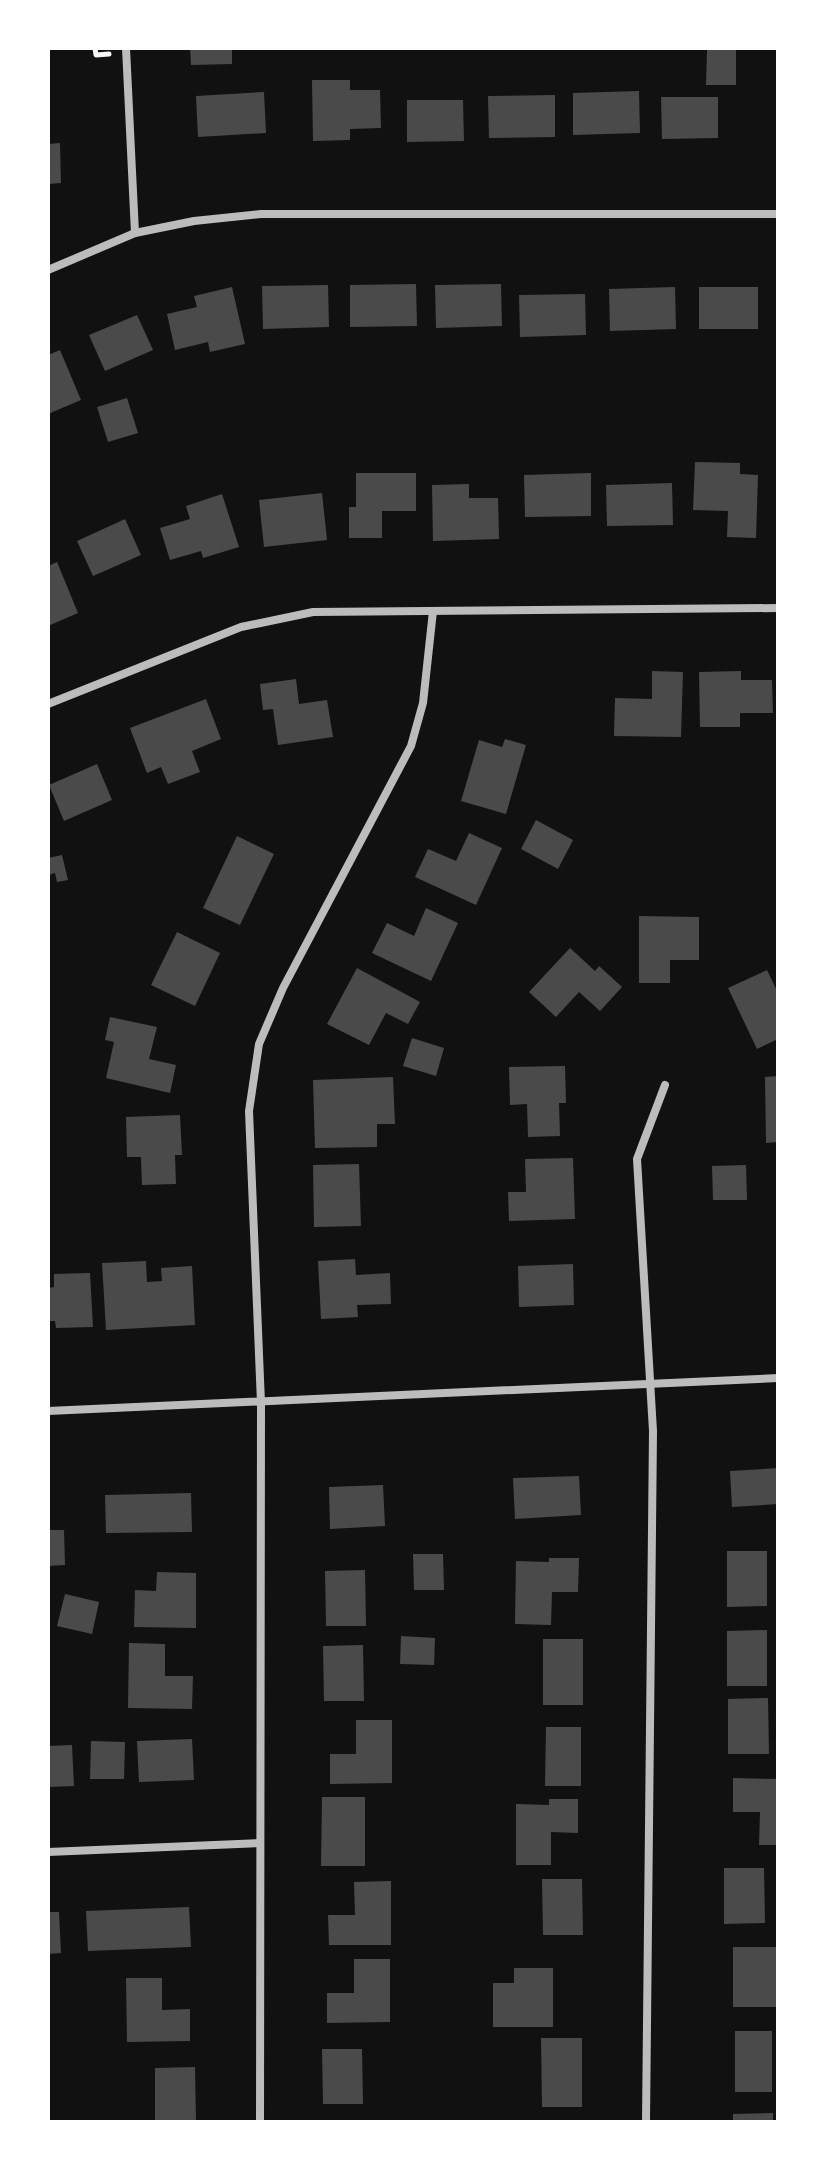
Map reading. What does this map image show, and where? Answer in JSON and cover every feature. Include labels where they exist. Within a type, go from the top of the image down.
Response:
[{"type":"street","points":[[126,48],[135,233]]},
{"type":"street","points":[[48,270],[135,233],[194,221],[261,214],[778,214]]},
{"type":"street","points":[[48,704],[197,643],[271,619],[344,610],[778,608]]},
{"type":"street","points":[[260,2122],[261,1403],[249,1111],[255,1061],[283,988],[411,746],[423,703],[433,611]]},
{"type":"street","points":[[646,2122],[653,1447],[637,1159],[665,1085]]},
{"type":"street","points":[[48,1411],[778,1378]]},
{"type":"street","points":[[48,1852],[260,1843]]},
{"type":"building","points":[[190,48],[232,48],[232,64],[191,65]]},
{"type":"building","points":[[707,50],[736,50],[736,85],[706,85]]},
{"type":"building","points":[[312,80],[350,80],[350,90],[380,90],[381,128],[350,129],[350,140],[313,141]]},
{"type":"building","points":[[639,91],[640,133],[573,135],[573,93]]},
{"type":"building","points":[[264,92],[266,133],[198,137],[196,96]]},
{"type":"building","points":[[555,95],[555,137],[489,138],[488,96]]},
{"type":"building","points":[[661,97],[718,97],[718,138],[662,139]]},
{"type":"building","points":[[407,100],[463,100],[464,141],[407,142]]},
{"type":"building","points":[[60,143],[61,183],[48,184],[48,144]]},
{"type":"building","points":[[416,284],[417,326],[350,327],[350,285]]},
{"type":"building","points":[[501,284],[502,326],[436,328],[435,285]]},
{"type":"building","points":[[328,285],[329,327],[263,329],[262,286]]},
{"type":"building","points":[[232,287],[245,344],[210,352],[208,342],[175,350],[167,314],[197,307],[194,296]]},
{"type":"building","points":[[675,287],[676,329],[610,331],[609,289]]},
{"type":"building","points":[[699,287],[758,287],[758,329],[699,329]]},
{"type":"building","points":[[585,294],[586,335],[520,337],[519,295]]},
{"type":"building","points":[[137,315],[153,350],[105,371],[89,335]]},
{"type":"building","points":[[60,350],[81,400],[48,414],[48,355]]},
{"type":"building","points":[[127,398],[138,433],[108,442],[97,407]]},
{"type":"building","points":[[695,462],[740,463],[740,474],[758,475],[756,538],[727,537],[728,511],[693,510]]},
{"type":"building","points":[[356,473],[416,473],[416,511],[382,511],[382,538],[349,538],[349,507],[356,507]]},
{"type":"building","points":[[591,473],[591,516],[525,517],[524,475]]},
{"type":"building","points":[[672,483],[673,525],[607,526],[606,485]]},
{"type":"building","points":[[469,484],[469,498],[498,498],[499,539],[433,541],[432,485]]},
{"type":"building","points":[[322,493],[327,540],[264,547],[259,500]]},
{"type":"building","points":[[222,494],[239,547],[203,558],[201,551],[170,560],[160,528],[190,519],[186,506]]},
{"type":"building","points":[[125,519],[141,555],[93,576],[77,541]]},
{"type":"building","points":[[57,562],[78,613],[48,626],[48,566]]},
{"type":"building","points":[[652,671],[683,672],[681,737],[614,736],[615,698],[652,699]]},
{"type":"building","points":[[741,671],[741,680],[772,680],[773,713],[740,713],[740,727],[700,727],[699,672]]},
{"type":"building","points":[[296,679],[299,704],[327,700],[333,737],[278,745],[273,709],[263,710],[260,684]]},
{"type":"building","points":[[206,699],[221,739],[192,751],[200,772],[168,784],[161,767],[147,773],[130,728]]},
{"type":"building","points":[[505,739],[526,745],[506,814],[461,801],[479,740],[502,747]]},
{"type":"building","points":[[97,764],[112,800],[64,821],[49,785]]},
{"type":"building","points":[[536,820],[573,840],[558,869],[521,849]]},
{"type":"building","points":[[469,833],[502,848],[476,905],[415,877],[428,849],[456,861]]},
{"type":"building","points":[[237,836],[274,854],[240,925],[203,908]]},
{"type":"building","points":[[62,855],[68,880],[57,882],[55,873],[48,875],[48,858]]},
{"type":"building","points":[[426,908],[458,923],[431,981],[372,953],[387,923],[414,936]]},
{"type":"building","points":[[639,916],[699,917],[699,960],[670,960],[670,983],[639,983]]},
{"type":"building","points":[[177,932],[220,953],[195,1006],[151,985]]},
{"type":"building","points":[[570,948],[595,971],[599,966],[622,987],[600,1011],[579,992],[556,1017],[529,992]]},
{"type":"building","points":[[357,968],[420,1002],[408,1024],[386,1013],[369,1045],[327,1024]]},
{"type":"building","points":[[767,970],[778,993],[778,1039],[757,1049],[728,988]]},
{"type":"building","points":[[110,1017],[157,1027],[149,1059],[176,1065],[170,1093],[106,1078],[114,1042],[105,1040]]},
{"type":"building","points":[[412,1038],[444,1048],[436,1076],[403,1066]]},
{"type":"building","points":[[565,1066],[566,1103],[559,1103],[560,1136],[528,1137],[527,1104],[510,1105],[509,1067]]},
{"type":"building","points":[[778,1076],[778,1142],[766,1143],[765,1077]]},
{"type":"building","points":[[393,1077],[395,1124],[377,1124],[377,1147],[315,1148],[313,1080]]},
{"type":"building","points":[[180,1115],[182,1155],[175,1155],[176,1184],[142,1185],[141,1157],[127,1157],[126,1117]]},
{"type":"building","points":[[573,1158],[575,1219],[509,1221],[508,1192],[526,1192],[525,1159]]},
{"type":"building","points":[[359,1164],[361,1226],[314,1227],[313,1165]]},
{"type":"building","points":[[746,1165],[747,1200],[713,1200],[712,1166]]},
{"type":"building","points":[[355,1259],[356,1275],[390,1273],[391,1304],[357,1305],[358,1317],[321,1319],[318,1261]]},
{"type":"building","points":[[146,1261],[147,1282],[162,1281],[161,1268],[192,1266],[195,1325],[106,1330],[102,1263]]},
{"type":"building","points":[[573,1264],[574,1305],[519,1307],[518,1266]]},
{"type":"building","points":[[90,1273],[93,1327],[56,1328],[55,1321],[48,1321],[48,1288],[54,1287],[54,1274]]},
{"type":"building","points":[[778,1468],[778,1504],[732,1507],[730,1471]]},
{"type":"building","points":[[579,1476],[581,1515],[515,1519],[513,1478]]},
{"type":"building","points":[[383,1485],[385,1526],[330,1529],[329,1487]]},
{"type":"building","points":[[191,1493],[192,1532],[106,1533],[105,1495]]},
{"type":"building","points":[[48,1530],[64,1530],[65,1565],[48,1566]]},
{"type":"building","points":[[727,1551],[767,1551],[767,1606],[727,1607]]},
{"type":"building","points":[[413,1554],[443,1554],[444,1590],[414,1590]]},
{"type":"building","points":[[549,1558],[579,1558],[578,1592],[552,1592],[551,1625],[515,1624],[516,1561],[549,1562]]},
{"type":"building","points":[[365,1570],[366,1626],[326,1626],[325,1571]]},
{"type":"building","points":[[157,1572],[196,1573],[196,1628],[134,1627],[135,1590],[156,1591]]},
{"type":"building","points":[[65,1594],[99,1602],[92,1634],[57,1626]]},
{"type":"building","points":[[767,1630],[767,1686],[727,1686],[727,1631]]},
{"type":"building","points":[[401,1636],[435,1638],[434,1665],[400,1664]]},
{"type":"building","points":[[543,1639],[583,1639],[583,1705],[543,1705]]},
{"type":"building","points":[[129,1643],[165,1644],[165,1676],[193,1676],[192,1709],[128,1708]]},
{"type":"building","points":[[363,1645],[364,1701],[324,1701],[323,1646]]},
{"type":"building","points":[[768,1698],[769,1754],[728,1754],[728,1699]]},
{"type":"building","points":[[356,1720],[392,1720],[392,1783],[330,1784],[330,1754],[356,1754]]},
{"type":"building","points":[[546,1727],[581,1727],[581,1786],[545,1786]]},
{"type":"building","points":[[192,1739],[194,1780],[139,1782],[137,1741]]},
{"type":"building","points":[[91,1741],[125,1742],[124,1779],[90,1779]]},
{"type":"building","points":[[72,1745],[74,1786],[48,1787],[48,1746]]},
{"type":"building","points":[[733,1778],[778,1779],[778,1845],[759,1845],[760,1812],[733,1812]]},
{"type":"building","points":[[322,1797],[365,1797],[365,1866],[321,1866]]},
{"type":"building","points":[[549,1799],[578,1799],[578,1833],[551,1832],[551,1865],[516,1865],[516,1804],[549,1805]]},
{"type":"building","points":[[724,1868],[764,1868],[765,1923],[724,1924]]},
{"type":"building","points":[[542,1879],[582,1879],[583,1935],[543,1935]]},
{"type":"building","points":[[391,1881],[391,1945],[329,1945],[328,1915],[355,1915],[354,1882]]},
{"type":"building","points":[[189,1907],[191,1947],[88,1951],[86,1911]]},
{"type":"building","points":[[48,1912],[59,1912],[61,1953],[48,1954]]},
{"type":"building","points":[[733,1947],[777,1947],[777,2007],[733,2007]]},
{"type":"building","points":[[354,1959],[390,1959],[390,2022],[327,2023],[327,1993],[354,1993]]},
{"type":"building","points":[[514,1968],[553,1968],[553,2027],[493,2027],[493,1983],[514,1983]]},
{"type":"building","points":[[126,1978],[162,1978],[162,2010],[190,2009],[190,2041],[127,2042]]},
{"type":"building","points":[[735,2031],[772,2031],[772,2092],[735,2092]]},
{"type":"building","points":[[541,2038],[582,2038],[582,2107],[542,2107]]},
{"type":"building","points":[[322,2049],[362,2049],[363,2104],[323,2104]]},
{"type":"building","points":[[195,2067],[196,2122],[155,2122],[155,2068]]},
{"type":"building","points":[[773,2113],[773,2122],[733,2122],[733,2114]]}]
